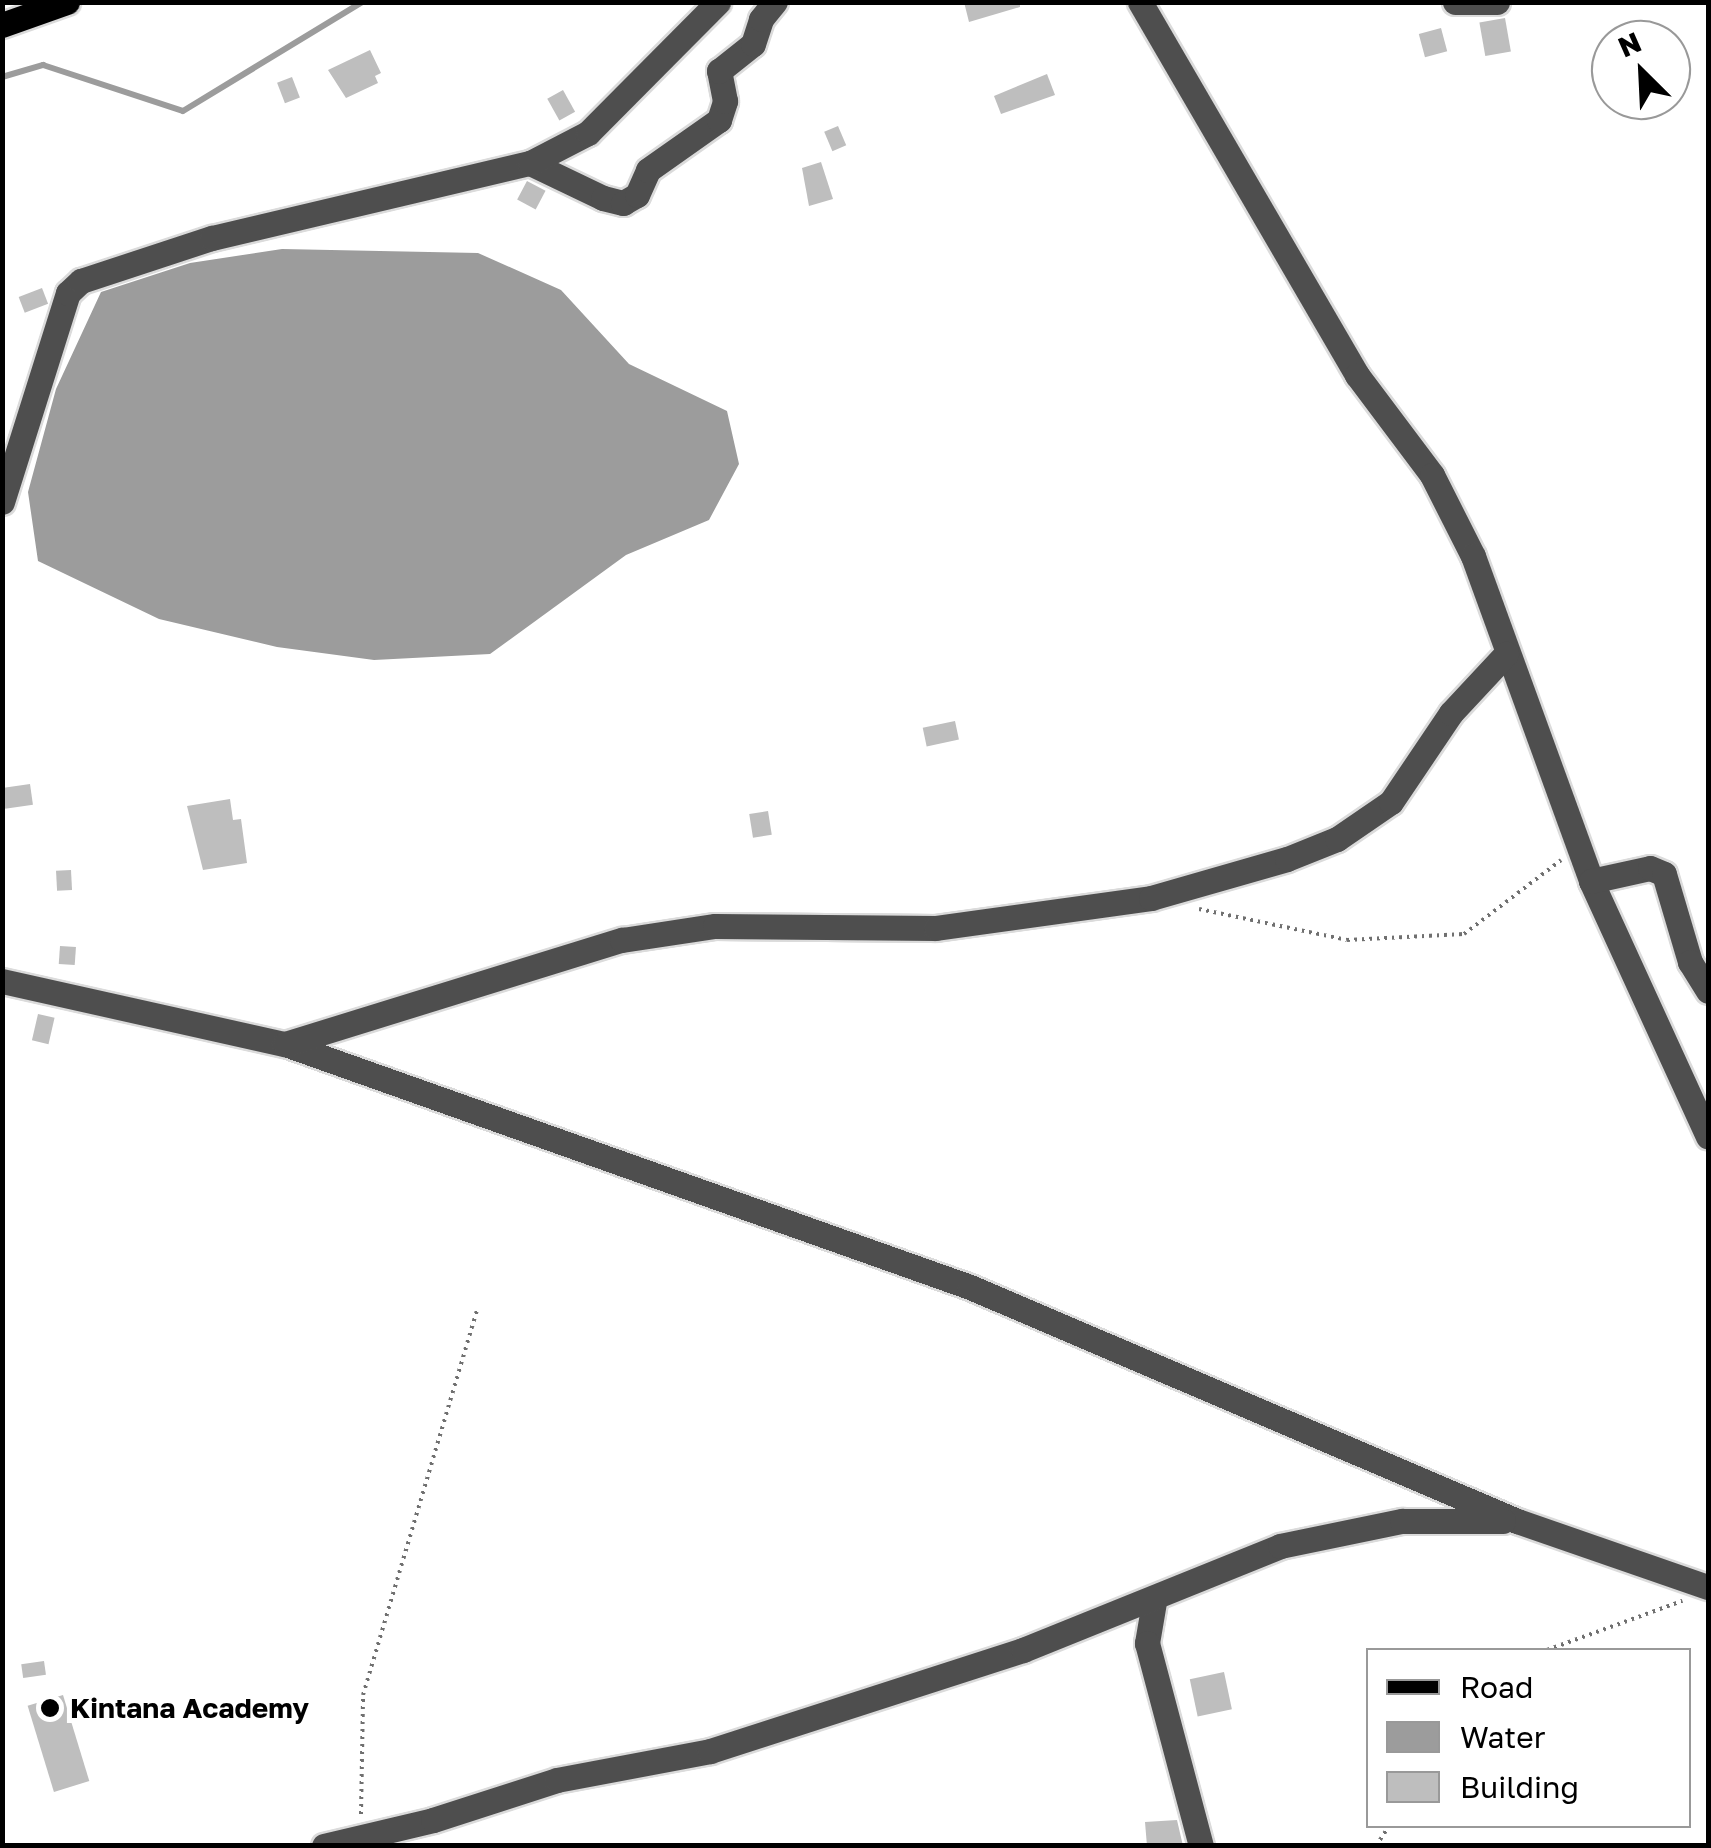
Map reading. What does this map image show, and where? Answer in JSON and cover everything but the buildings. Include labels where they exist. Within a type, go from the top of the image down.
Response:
[{"type":"main road","points":[[2,26],[67,2]]},
{"type":"street","points":[[2,502],[68,293],[81,281],[212,238],[530,163],[588,133],[718,2]]},
{"type":"street","points":[[530,163],[603,198],[624,203],[637,195],[648,170],[720,120],[725,101],[719,71],[753,44],[761,19],[776,2]]},
{"type":"street","points":[[1140,2],[1356,376],[1432,475],[1473,556],[1592,881],[1708,1137]]},
{"type":"street","points":[[1455,2],[1498,2]]},
{"type":"street","points":[[285,1044],[622,940],[715,926],[936,928],[1150,898],[1287,859],[1337,840],[1391,802],[1450,713],[1506,654]]},
{"type":"street","points":[[1592,881],[1650,868],[1664,874],[1690,962],[1708,991]]},
{"type":"street","points":[[2,981],[285,1044],[970,1287],[1517,1520],[1701,1591]]},
{"type":"street","points":[[324,1846],[433,1820],[558,1780],[710,1751],[1154,1602],[1280,1546],[1402,1521],[1517,1520]]},
{"type":"street","points":[[1154,1602],[1147,1643],[1201,1846]]},
{"type":"street","points":[[361,1840],[409,1846]]},
{"type":"path","points":[[1186,906],[1347,940],[1464,934],[1580,846]]},
{"type":"path","points":[[361,1840],[363,1695],[477,1310]]},
{"type":"path","points":[[1551,1648],[1701,1591]]},
{"type":"water","points":[[282,249],[478,253],[561,290],[629,364],[727,411],[739,464],[709,520],[626,555],[490,654],[374,660],[277,647],[159,619],[38,561],[28,492],[56,389],[101,292],[190,263]]},
{"type":"waterway","points":[[2,77],[43,65],[183,111],[362,2]]},
{"type":"place","name":"Kintana Academy","points":[[50,1708]]}]
